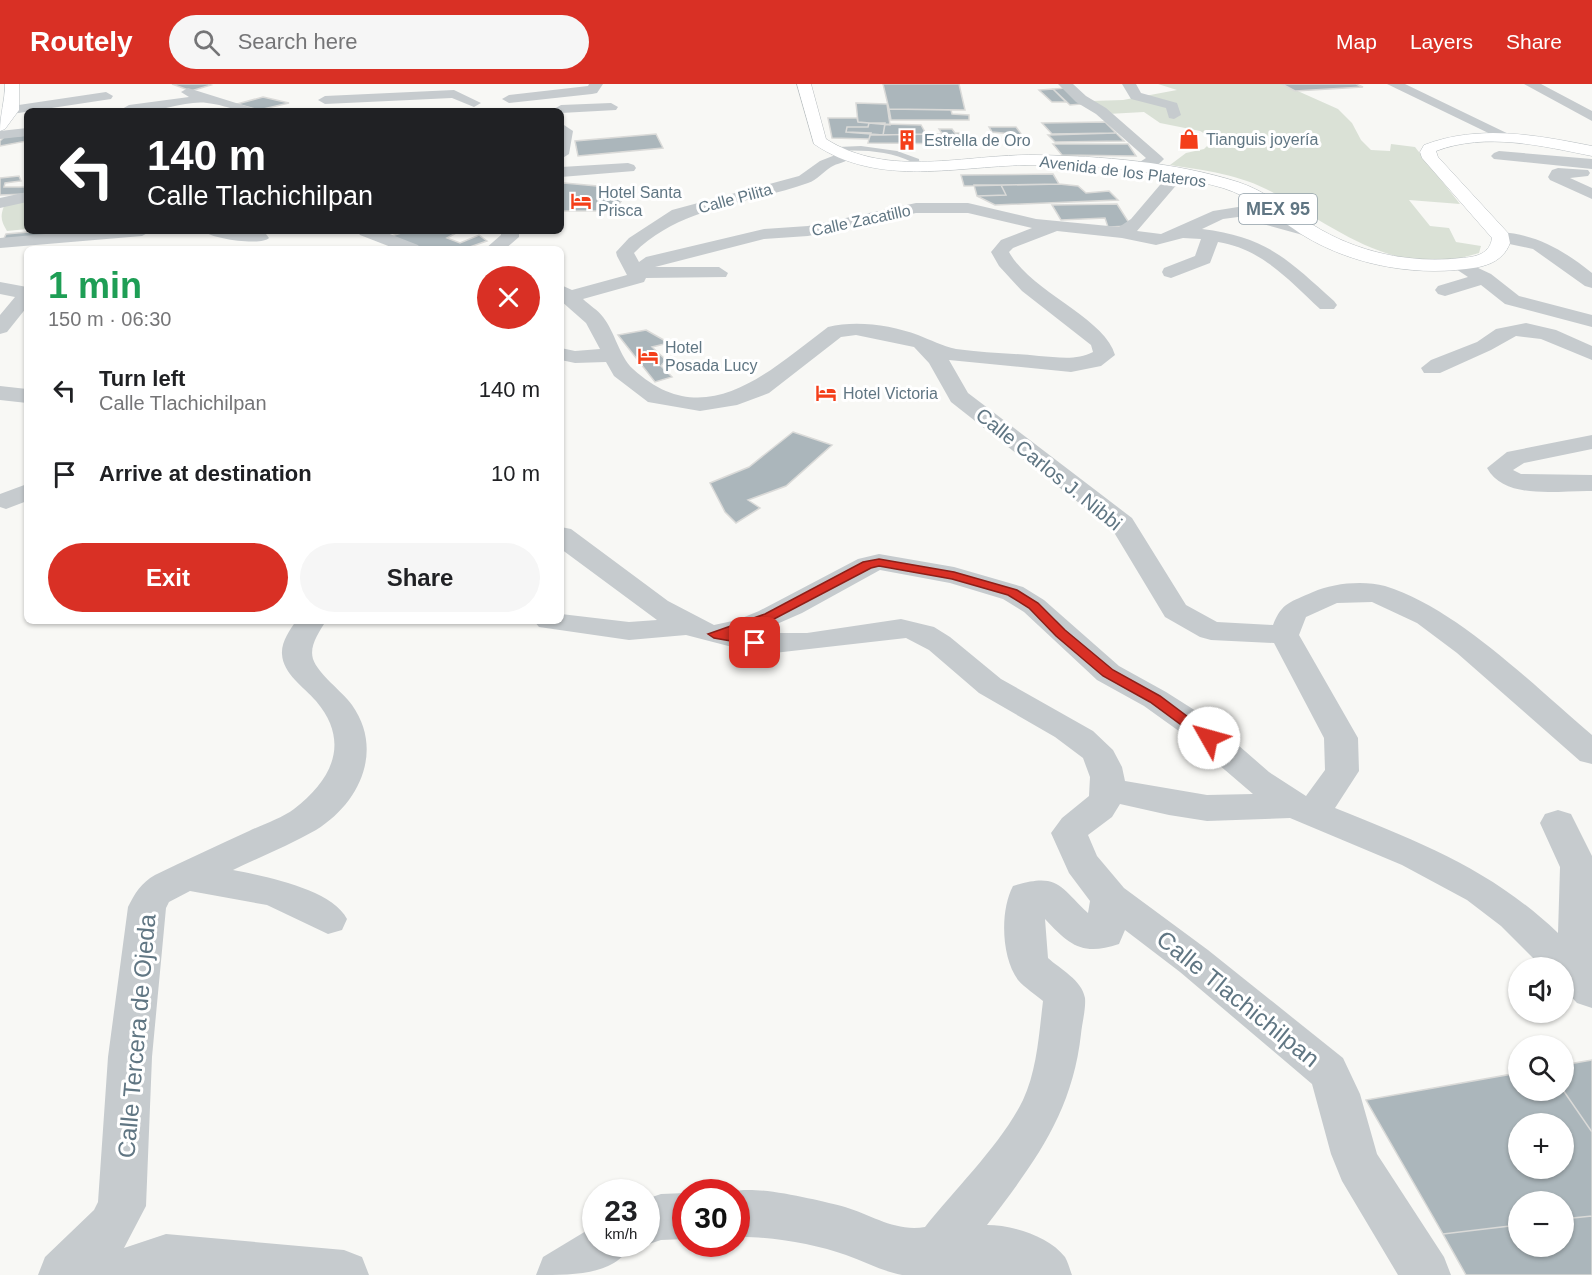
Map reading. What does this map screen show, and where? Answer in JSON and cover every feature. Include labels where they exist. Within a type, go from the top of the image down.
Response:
[{"type":"main road","points":[[804,84],[815,134],[819,141],[836,153]]},
{"type":"main road","points":[[0,126],[12,110],[16,87]]},
{"type":"main road","points":[[1498,245],[1428,152],[1435,146],[1460,139],[1512,139],[1592,151]]},
{"type":"main road","name":"Avenida de los Plateros","points":[[836,153],[862,162],[916,168],[1024,160],[1202,178],[1243,190],[1269,203],[1310,232],[1369,255],[1426,265],[1460,265],[1478,262],[1498,245]]},
{"type":"street","points":[[553,105],[592,90],[596,84]]},
{"type":"street","points":[[1065,84],[1081,99],[1101,111],[1156,159],[1137,170]]},
{"type":"street","points":[[1129,84],[1136,96],[1172,106],[1174,115]]},
{"type":"street","points":[[1394,84],[1512,139]]},
{"type":"street","points":[[1531,84],[1592,117]]},
{"type":"street","points":[[311,89],[339,108]]},
{"type":"street","points":[[12,110],[107,90],[127,108]]},
{"type":"street","points":[[188,92],[238,108]]},
{"type":"street","points":[[510,93],[553,105],[611,107],[599,122]]},
{"type":"street","points":[[325,100],[454,94],[480,103]]},
{"type":"street","points":[[142,108],[207,98]]},
{"type":"street","points":[[0,135],[24,132]]},
{"type":"street","name":"Calle Pilita","points":[[640,273],[627,260],[625,252],[635,242],[678,214],[805,179],[836,153]]},
{"type":"street","points":[[1499,156],[1592,164]]},
{"type":"street","points":[[1551,159],[1566,172]]},
{"type":"street","points":[[564,172],[627,168]]},
{"type":"street","points":[[1592,174],[1566,172],[1558,173],[1556,177],[1592,194]]},
{"type":"street","points":[[1122,233],[1137,223],[1178,175]]},
{"type":"street","points":[[0,203],[22,197]]},
{"type":"street","points":[[1156,201],[1219,215]]},
{"type":"street","name":"Calle Zacatillo","points":[[640,273],[652,261],[764,234],[808,231],[916,208],[968,208],[1055,226],[1122,233],[1156,240],[1219,215],[1238,212],[1310,232]]},
{"type":"street","points":[[570,298],[595,320],[611,355],[622,371],[657,397],[700,404],[729,400],[761,388],[819,342],[836,331],[844,329],[904,338],[940,354],[1071,366],[1093,361],[1104,355],[1101,343],[1027,285],[1002,260],[1000,252],[1007,244],[1055,226]]},
{"type":"street","points":[[1,234],[24,230]]},
{"type":"street","points":[[1179,232],[1211,235],[1255,247],[1270,255],[1327,305]]},
{"type":"street","points":[[1,234],[89,234]]},
{"type":"street","points":[[108,246],[134,234]]},
{"type":"street","points":[[230,234],[257,239]]},
{"type":"street","points":[[374,234],[404,246]]},
{"type":"street","points":[[498,246],[513,234]]},
{"type":"street","points":[[1171,272],[1203,259],[1211,235]]},
{"type":"street","points":[[1498,245],[1524,238],[1557,254],[1592,284]]},
{"type":"street","points":[[1498,245],[1517,259]]},
{"type":"street","points":[[1557,254],[1592,255]]},
{"type":"street","points":[[1460,265],[1484,278],[1512,300],[1592,321]]},
{"type":"street","points":[[1538,266],[1592,284]]},
{"type":"street","points":[[570,298],[633,281],[640,273],[719,273]]},
{"type":"street","points":[[1445,290],[1484,278]]},
{"type":"street","points":[[0,288],[21,300],[0,328]]},
{"type":"street","points":[[1474,370],[1441,362],[1483,347],[1502,333],[1523,328],[1534,330],[1592,354]]},
{"type":"street","name":"Calle Carlos J. Nibbi","points":[[940,354],[959,397],[1123,524],[1175,611],[1211,631],[1284,635]]},
{"type":"street","points":[[564,355],[575,357],[611,355]]},
{"type":"street","points":[[1562,360],[1592,360]]},
{"type":"street","points":[[0,393],[24,396]]},
{"type":"street","points":[[1592,442],[1516,457],[1499,468],[1503,476],[1516,482],[1592,483]]},
{"type":"street","points":[[564,537],[628,588],[703,630],[733,639],[782,646],[893,630],[913,630],[944,646],[985,683],[1060,727],[1095,751],[1107,770],[1108,789],[1169,803],[1207,808],[1303,809],[1342,771],[1341,738],[1284,635],[1293,612],[1332,594],[1377,593],[1427,617],[1468,646],[1592,753]]},
{"type":"street","points":[[564,623],[629,631],[744,627],[868,565],[879,562],[960,577],[1013,593],[1034,606],[1060,633],[1108,673],[1155,699],[1195,726],[1257,780],[1303,809],[1415,855],[1480,890],[1515,915],[1585,982]]},
{"type":"street","name":"Calle Tercera de Ojeda","points":[[63,1275],[111,1227],[122,1206],[130,1057],[147,907],[156,892],[185,876],[289,830],[322,807],[339,788],[350,764],[352,733],[336,704],[301,668],[297,654],[299,642],[309,624]]},
{"type":"street","name":"Calle Tlachichilpan","points":[[1108,789],[1100,808],[1074,826],[1069,833],[1082,863],[1110,898],[1194,961],[1328,1071],[1337,1087],[1350,1148],[1358,1166],[1426,1275]]},
{"type":"street","points":[[1558,823],[1579,867],[1585,982]]},
{"type":"street","points":[[185,876],[275,892],[328,919]]},
{"type":"street","points":[[938,1249],[1035,1120],[1050,1082],[1061,1035],[1064,997],[1056,985],[1031,968],[1026,958],[1027,896],[1038,893],[1047,895],[1088,936],[1098,937],[1105,933],[1110,898]]},
{"type":"street","points":[[750,1213],[759,1213],[846,1231],[887,1248],[914,1253],[938,1249],[998,1249],[1026,1257],[1047,1275]]},
{"type":"street","points":[[561,1275],[588,1257]]},
{"type":"street","points":[[117,1275],[166,1258],[344,1275]]},
{"type":"lane","points":[[570,298],[606,316]]},
{"type":"shaded area","points":[[1158,84],[1282,84],[1338,109],[1352,123],[1361,140],[1371,150],[1390,151],[1391,144],[1415,147],[1460,204],[1409,200],[1430,226],[1449,228],[1456,242],[1481,246],[1479,253],[1449,260],[1421,260],[1395,256],[1370,247],[1248,181],[1170,165],[1186,153],[1204,149],[1214,139],[1200,131],[1160,123],[1144,112],[1108,114],[1091,101],[1123,100],[1177,90]]},
{"type":"shaded area","points":[[24,200],[24,229],[7,231],[2,217],[6,202]]},
{"type":"building","points":[[172,84],[208,84],[211,85],[191,91]]},
{"type":"building","points":[[883,84],[959,84],[965,110],[889,109]]},
{"type":"building","points":[[1282,84],[1356,84],[1363,87],[1295,91]]},
{"type":"building","points":[[1066,88],[1082,104],[1070,105],[1053,89]]},
{"type":"building","points":[[1053,89],[1066,102],[1052,102],[1039,90]]},
{"type":"building","points":[[263,97],[289,103],[268,108],[252,108],[237,104]]},
{"type":"building","points":[[856,103],[887,104],[890,125],[858,122]]},
{"type":"building","points":[[889,109],[951,110],[952,114],[969,115],[969,120],[891,120]]},
{"type":"building","points":[[828,118],[857,118],[858,122],[869,123],[868,127],[847,127],[846,132],[871,133],[869,139],[832,138]]},
{"type":"building","points":[[1105,122],[1116,133],[1052,134],[1042,123]]},
{"type":"building","points":[[869,123],[885,123],[883,135],[846,132],[847,127],[868,127]]},
{"type":"building","points":[[885,124],[921,125],[926,134],[883,135]]},
{"type":"building","points":[[989,127],[1016,127],[1022,135],[992,132]]},
{"type":"building","points":[[939,129],[952,129],[961,141],[947,141]]},
{"type":"building","name":"Estrella de Oro","points":[[955,133],[969,133],[976,144],[868,143],[870,135],[941,134],[947,141],[961,141]]},
{"type":"building","points":[[1116,133],[1124,141],[1055,142],[1048,135]]},
{"type":"building","points":[[656,134],[663,148],[578,156],[575,141]]},
{"type":"building","points":[[24,135],[24,142],[0,146],[0,141],[4,137]]},
{"type":"building","points":[[1053,144],[1128,144],[1136,156],[1062,155]]},
{"type":"building","points":[[1053,174],[1059,184],[964,186],[961,175]]},
{"type":"building","points":[[19,176],[21,181],[5,183],[4,187],[24,187],[24,194],[0,195],[0,178]]},
{"type":"building","points":[[564,183],[630,189],[614,211],[564,211]]},
{"type":"building","points":[[974,185],[1001,185],[1006,195],[977,196]]},
{"type":"building","points":[[1001,185],[1078,186],[1086,193],[1109,191],[1118,200],[995,205],[977,196],[1006,195]]},
{"type":"building","points":[[1117,204],[1131,226],[1108,227],[1105,218],[1061,220],[1052,205]]},
{"type":"building","points":[[24,232],[66,234],[2,243],[6,234]]},
{"type":"building","points":[[454,234],[447,238],[460,243],[479,235],[487,241],[473,246],[415,246],[391,236]]},
{"type":"building","name":"Hotel Posada Lucy","points":[[646,330],[669,343],[652,347],[666,360],[661,366],[672,377],[655,382],[618,335]]},
{"type":"building","points":[[793,432],[832,445],[786,486],[748,500],[760,508],[736,523],[725,512],[710,483],[749,467]]},
{"type":"building","points":[[1592,1060],[1592,1132],[1571,1101],[1574,1101],[1574,1063]]},
{"type":"building","points":[[1508,1075],[1508,1101],[1571,1101],[1592,1132],[1592,1216],[1574,1218],[1574,1191],[1508,1191],[1508,1226],[1443,1234],[1366,1100]]},
{"type":"building","points":[[1592,1216],[1592,1275],[1466,1275],[1443,1234],[1508,1226],[1508,1257],[1574,1257],[1574,1218]]},
{"type":"place","name":"Tianguis joyería","points":[[1189,139]]},
{"type":"place","name":"Estrella de Oro","points":[[907,140]]},
{"type":"place","name":"Hotel Santa Prisca","points":[[581,201]]},
{"type":"place","name":"Hotel Posada Lucy","points":[[648,356]]},
{"type":"place","name":"Hotel Victoria","points":[[826,393]]},
{"type":"route","points":[[755,643],[714,634],[744,627],[868,565],[879,562],[954,575],[1013,593],[1034,606],[1060,633],[1108,673],[1155,699],[1209,738]]}]
